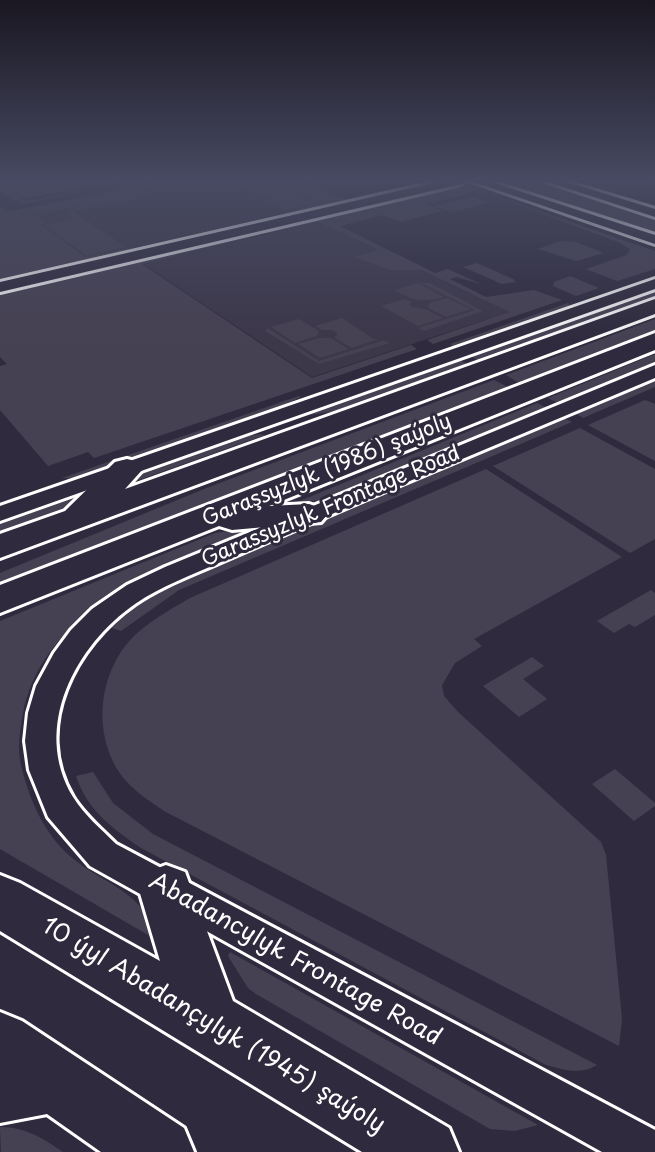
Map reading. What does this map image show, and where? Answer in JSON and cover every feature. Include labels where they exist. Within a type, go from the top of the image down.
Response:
[{"type":"main road","name":"Garaşsyzlyk (1986) şaýoly","points":[[0,547],[655,306]]},
{"type":"main road","name":"Garaşsyzlyk (1986) şaýoly","points":[[0,600],[655,341]]},
{"type":"main road","points":[[229,436],[347,421]]},
{"type":"main road","points":[[72,521],[127,469]]},
{"type":"main road","points":[[199,522],[309,515]]},
{"type":"main road","points":[[166,890],[209,1022]]},
{"type":"main road","name":"10 ýyl Abadançylyk (1945) şaýoly","points":[[0,901],[425,1152]]},
{"type":"main road","points":[[0,1043],[27,1085],[160,1152]]},
{"type":"street","points":[[0,287],[229,234]]},
{"type":"street","points":[[636,234],[655,240]]},
{"type":"street","points":[[0,514],[229,436],[655,284]]},
{"type":"street","name":"Garassyzlyk Frontage Road","points":[[47,693],[67,653],[99,618],[123,599],[162,578],[655,371]]},
{"type":"street","name":"Abadancylyk Frontage Road","points":[[47,693],[41,722],[41,747],[56,798],[74,825],[103,855],[649,1152]]},
{"type":"street","points":[[649,1152],[655,1129]]},
{"type":"shaded area","points":[[0,234],[53,234],[85,257],[128,248],[131,250],[0,282]]},
{"type":"shaded area","points":[[42,234],[203,234],[80,262]]},
{"type":"shaded area","points":[[56,234],[107,234],[103,236],[109,235],[117,241],[113,243],[119,242],[126,247],[87,256]]},
{"type":"shaded area","points":[[258,234],[260,235],[142,264],[312,378],[411,345],[417,349],[94,458],[88,452],[48,466],[0,410],[0,366],[7,364],[0,357],[0,292]]},
{"type":"shaded area","points":[[268,234],[343,234],[509,312],[312,377],[142,263]]},
{"type":"shaded area","points":[[343,234],[356,234],[435,273],[448,269],[481,284],[456,277],[450,279],[486,297],[534,290],[562,300],[433,344],[427,340],[509,312],[421,270],[390,270],[354,257],[378,250]]},
{"type":"shaded area","points":[[596,234],[605,234],[655,251],[655,269],[617,281],[586,269],[627,255],[630,249]]},
{"type":"shaded area","points":[[560,241],[576,242],[604,253],[576,261],[538,249]]},
{"type":"shaded area","points":[[477,263],[516,282],[502,284],[463,267]]},
{"type":"shaded area","points":[[570,276],[599,288],[576,296],[553,286],[554,282]]},
{"type":"shaded area","points":[[418,283],[444,297],[418,300],[394,290]]},
{"type":"shaded area","points":[[420,283],[430,283],[483,311],[424,331],[418,328],[475,310]]},
{"type":"shaded area","points":[[655,289],[655,296],[477,360],[469,355]]},
{"type":"shaded area","points":[[447,298],[471,309],[446,317],[428,308],[429,303]]},
{"type":"shaded area","points":[[405,299],[412,302],[409,305],[412,307],[425,309],[443,318],[418,326],[381,306]]},
{"type":"shaded area","points":[[568,303],[571,308],[457,348],[450,344]]},
{"type":"shaded area","points":[[342,318],[374,339],[379,339],[352,348],[334,338],[338,334],[333,330],[322,330],[315,326]]},
{"type":"shaded area","points":[[299,319],[319,331],[317,336],[295,343],[271,327]]},
{"type":"shaded area","points":[[655,319],[655,330],[519,383],[506,375]]},
{"type":"shaded area","points":[[268,328],[319,361],[384,340],[390,343],[319,364],[265,331]]},
{"type":"shaded area","points":[[319,338],[331,338],[349,349],[320,358],[298,344]]},
{"type":"shaded area","points":[[655,354],[655,365],[560,404],[548,398]]},
{"type":"shaded area","points":[[458,359],[467,364],[332,412],[299,416]]},
{"type":"shaded area","points":[[494,380],[508,387],[0,582],[0,573],[209,487]]},
{"type":"shaded area","points":[[655,382],[655,387],[583,418],[574,412],[635,387]]},
{"type":"shaded area","points":[[301,397],[262,415],[77,479],[62,478]]},
{"type":"shaded area","points":[[645,400],[655,404],[655,461],[588,425]]},
{"type":"shaded area","points":[[537,403],[549,409],[331,498],[290,505]]},
{"type":"shaded area","points":[[562,417],[572,422],[179,590],[121,631],[109,627],[131,607],[156,590]]},
{"type":"shaded area","points":[[580,428],[655,469],[655,539],[630,553],[493,466]]},
{"type":"shaded area","points":[[265,435],[136,481],[158,465],[175,458],[213,445]]},
{"type":"shaded area","points":[[486,469],[622,557],[474,639],[482,646],[455,663],[442,685],[444,696],[458,712],[601,842],[606,855],[622,1019],[619,1046],[164,811],[126,781],[107,746],[103,726],[106,686],[123,650],[136,634],[149,624],[190,598]]},
{"type":"shaded area","points":[[80,493],[84,494],[64,508],[0,531],[0,521]]},
{"type":"shaded area","points":[[251,528],[231,540],[133,584],[84,617],[63,636],[46,658],[32,684],[23,713],[19,746],[21,765],[33,803],[45,827],[71,857],[134,900],[150,923],[155,939],[0,849],[0,621],[215,533]]},
{"type":"shaded area","points":[[651,590],[655,593],[655,615],[635,627],[629,624],[614,633],[597,621]]},
{"type":"shaded area","points":[[532,657],[544,666],[523,679],[547,699],[519,717],[483,686]]},
{"type":"shaded area","points":[[615,769],[655,803],[655,806],[634,821],[592,784]]},
{"type":"shaded area","points":[[93,772],[113,803],[153,834],[597,1065],[578,1071],[546,1065],[141,848],[102,818],[87,799],[76,776]]},
{"type":"shaded area","points":[[230,952],[538,1125],[515,1131],[490,1129],[256,994],[248,988],[228,956]]},
{"type":"shaded area","points":[[0,1127],[33,1134],[63,1152],[1,1152]]}]
